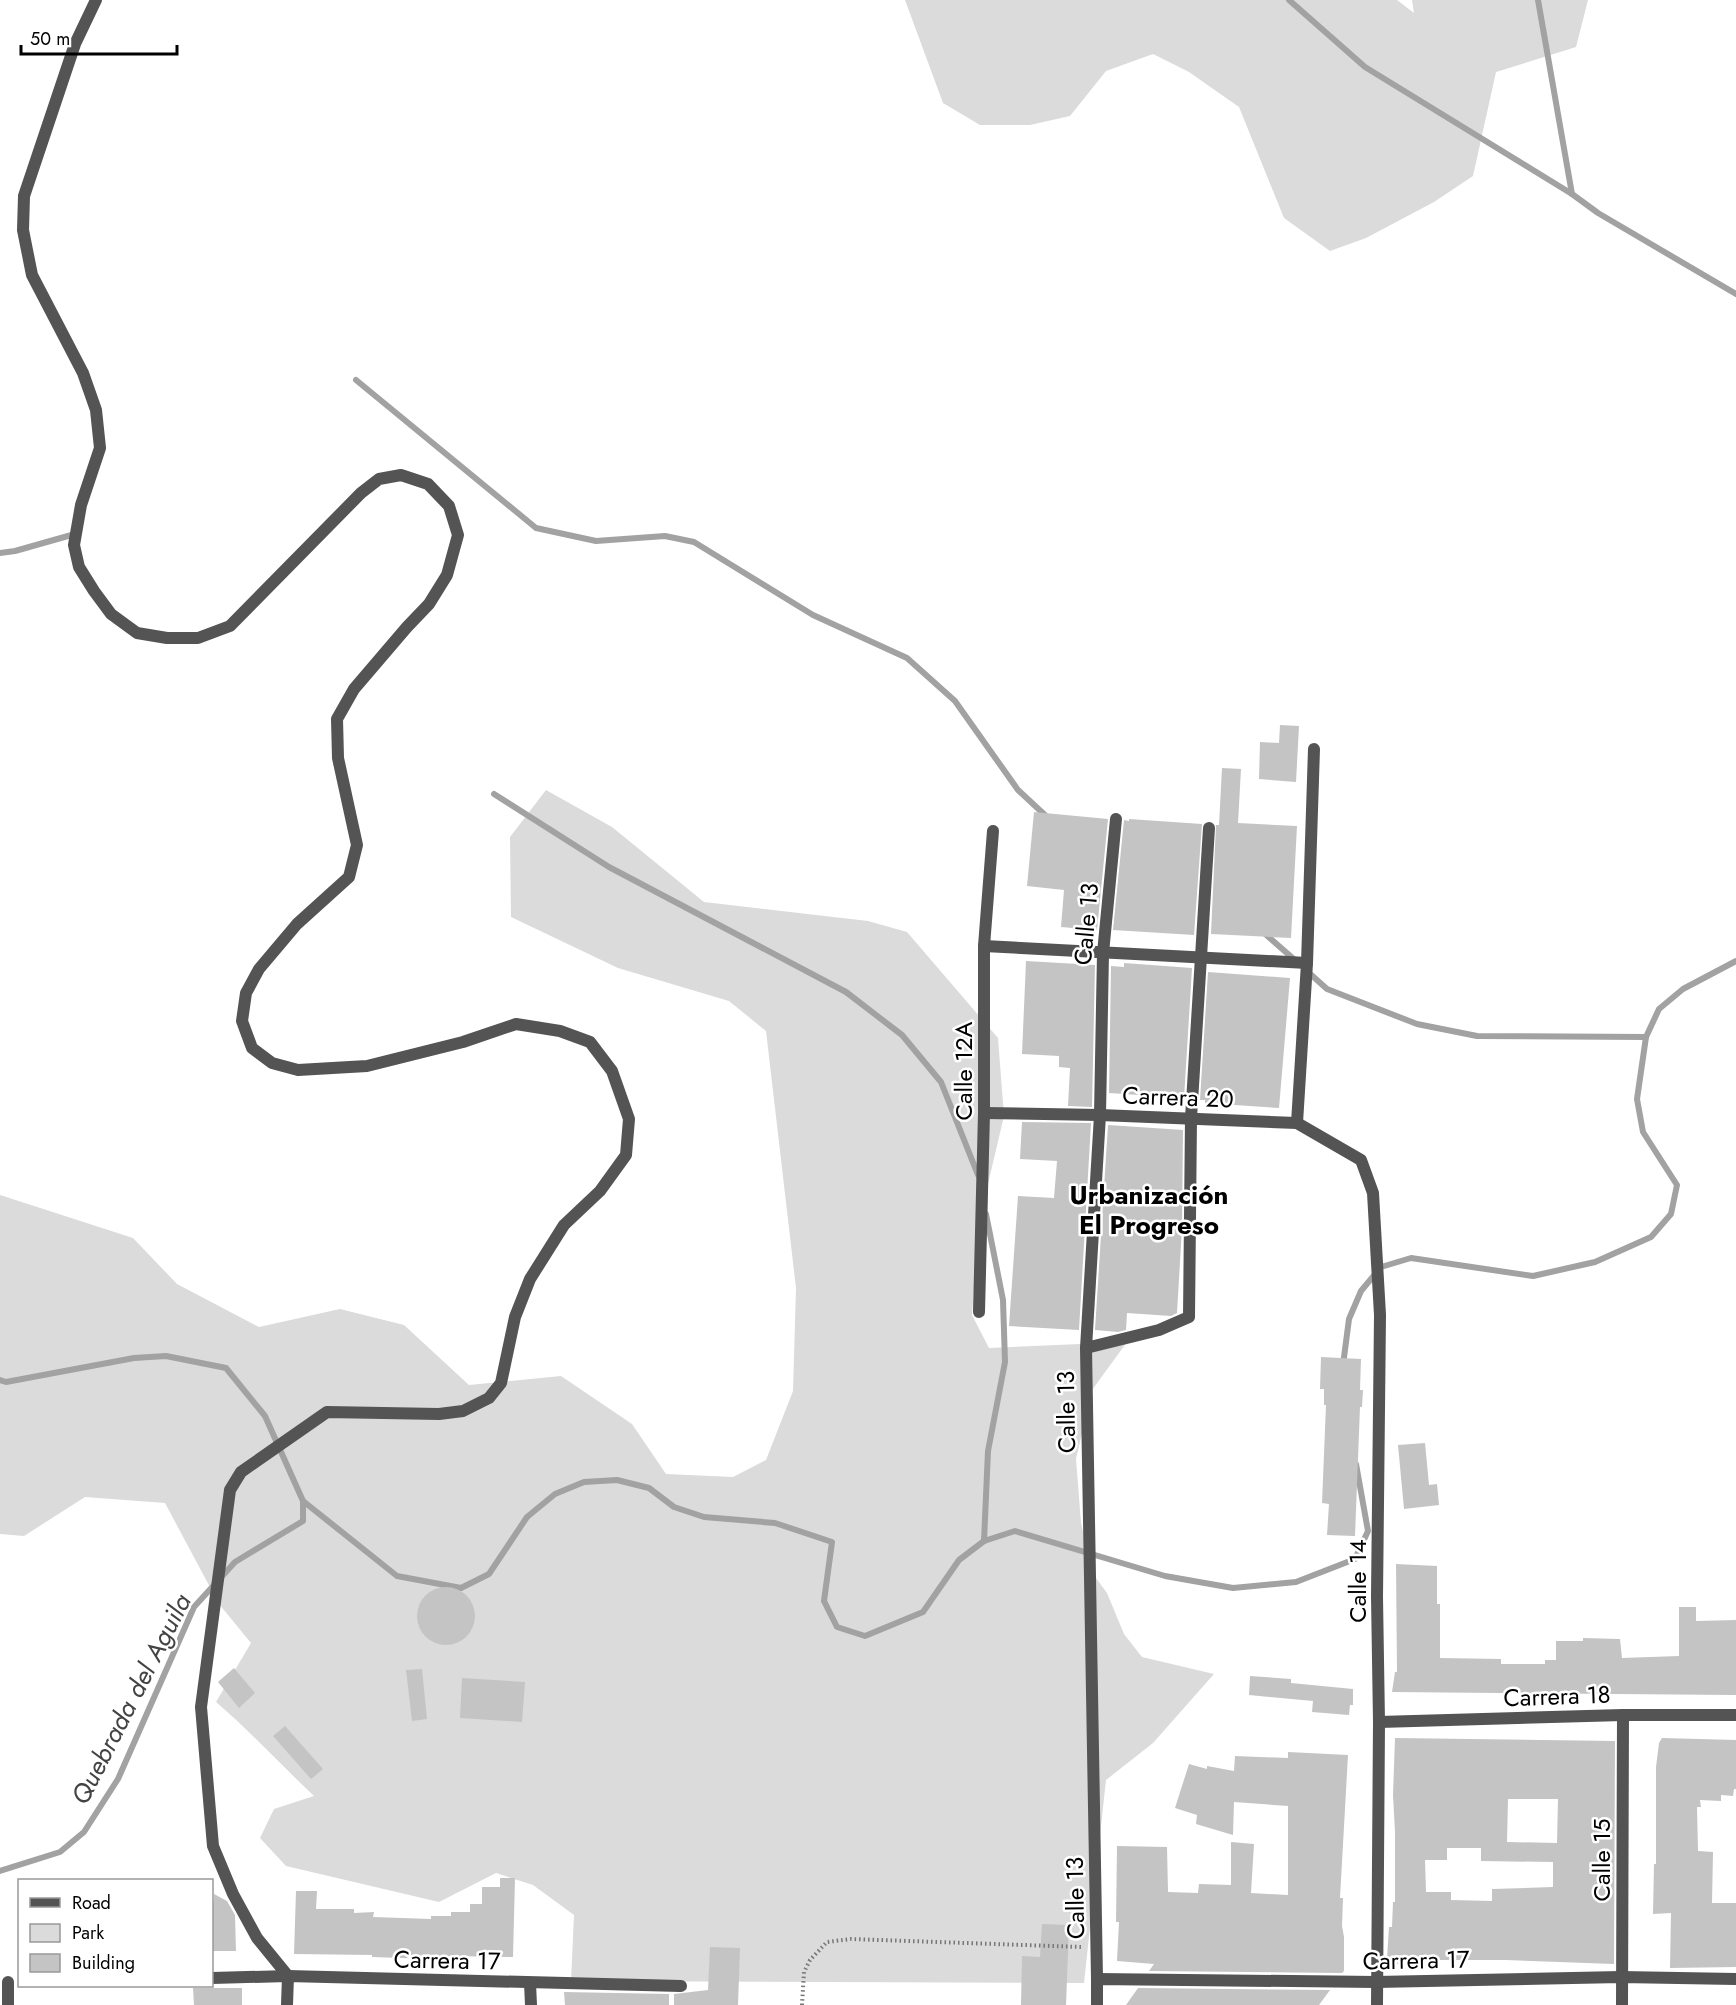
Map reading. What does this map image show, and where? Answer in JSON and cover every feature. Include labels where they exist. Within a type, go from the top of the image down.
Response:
[{"type":"street","points":[[96,0],[75,44],[24,196],[23,230],[32,275],[83,373],[96,410],[100,448],[81,506],[74,544],[79,567],[93,591],[111,614],[137,633],[167,638],[198,638],[230,626],[361,494],[379,479],[401,475],[428,484],[449,506],[458,535],[447,575],[429,604],[354,689],[337,719],[338,758],[357,846],[352,867],[349,877],[297,924],[259,969],[246,993],[242,1021],[252,1048],[272,1063],[298,1070],[310,1070],[367,1066],[463,1042],[516,1023],[560,1031],[590,1042],[612,1071],[629,1119],[626,1155],[600,1191],[564,1225],[530,1279],[515,1317],[501,1383],[489,1398],[463,1411],[439,1414],[327,1412],[241,1472],[230,1490],[201,1707],[213,1846],[233,1894],[257,1938],[288,1977],[287,2005]]},
{"type":"street","points":[[1297,1123],[1307,963],[1314,749]]},
{"type":"street","name":"Calle 13","points":[[1096,2005],[1086,1347],[1100,1115],[1103,953],[1116,819]]},
{"type":"street","points":[[1086,1347],[1159,1330],[1189,1317],[1191,1118],[1209,828]]},
{"type":"street","name":"Calle 12A","points":[[980,1312],[984,1113],[984,946],[993,831]]},
{"type":"street","points":[[984,946],[1307,963]]},
{"type":"street","name":"Carrera 20","points":[[984,1113],[1297,1123],[1361,1160]]},
{"type":"street","name":"Calle 14","points":[[1361,1160],[1373,1193],[1380,1315],[1377,2005]]},
{"type":"street","name":"Carrera 18","points":[[1379,1722],[1623,1715],[1736,1715]]},
{"type":"street","name":"Calle 15","points":[[1622,2005],[1623,1715]]},
{"type":"street","name":"Carrera 17","points":[[213,1978],[288,1977],[681,1986]]},
{"type":"street","name":"Carrera 17","points":[[1097,1979],[1376,1982],[1621,1977],[1736,1979]]},
{"type":"street","points":[[8,2005],[9,1982]]},
{"type":"street","points":[[530,1983],[531,2005]]},
{"type":"path","points":[[802,2005],[804,1972],[810,1960],[827,1942],[851,1939],[1096,1947]]},
{"type":"green space","points":[[905,0],[1397,0],[1414,13],[1412,0],[1588,0],[1576,47],[1496,72],[1473,176],[1434,202],[1366,238],[1330,251],[1284,218],[1239,107],[1189,72],[1153,54],[1106,71],[1070,116],[1030,125],[980,125],[943,103]]},
{"type":"green space","points":[[546,790],[612,827],[704,902],[868,921],[907,932],[998,1038],[1004,1116],[979,1222],[972,1315],[989,1348],[1127,1342],[1092,1390],[1076,1459],[1081,1523],[1093,1574],[1107,1593],[1124,1634],[1142,1657],[1214,1674],[1153,1743],[1106,1780],[1084,1983],[571,1981],[574,1915],[533,1885],[496,1873],[439,1902],[286,1866],[260,1838],[274,1809],[314,1796],[216,1702],[251,1643],[219,1604],[165,1503],[85,1497],[24,1536],[0,1534],[0,1195],[133,1238],[177,1284],[259,1327],[340,1309],[404,1325],[469,1385],[561,1376],[632,1424],[666,1474],[733,1477],[766,1460],[793,1391],[796,1288],[766,1031],[729,1001],[618,968],[511,917],[510,837]]},
{"type":"building","points":[[1280,725],[1299,726],[1296,782],[1259,779],[1260,742],[1279,743]]},
{"type":"building","points":[[1222,768],[1241,769],[1238,823],[1297,826],[1291,938],[1211,934],[1216,825],[1219,825]]},
{"type":"building","points":[[1034,812],[1108,819],[1097,930],[1061,927],[1064,890],[1027,886]]},
{"type":"building","points":[[1129,819],[1202,824],[1194,935],[1113,930],[1124,820],[1129,821]]},
{"type":"building","points":[[1026,961],[1095,965],[1092,1107],[1068,1106],[1070,1068],[1059,1067],[1059,1056],[1022,1054]]},
{"type":"building","points":[[1124,963],[1192,968],[1184,1098],[1109,1093],[1111,966],[1124,967]]},
{"type":"building","points":[[1208,972],[1290,978],[1279,1108],[1205,1103],[1205,1100],[1200,1100]]},
{"type":"building","points":[[1022,1122],[1091,1123],[1079,1330],[1009,1326],[1018,1196],[1054,1198],[1057,1161],[1020,1159]]},
{"type":"building","points":[[1108,1125],[1183,1130],[1182,1228],[1177,1313],[1171,1316],[1127,1313],[1126,1330],[1118,1332],[1095,1330]]},
{"type":"building","points":[[1321,1357],[1361,1359],[1360,1390],[1363,1390],[1362,1407],[1360,1407],[1355,1536],[1327,1535],[1329,1504],[1322,1503],[1326,1405],[1324,1405],[1324,1389],[1320,1389]]},
{"type":"building","points":[[1425,1443],[1429,1485],[1437,1484],[1439,1505],[1404,1509],[1398,1445]]},
{"type":"building","points":[[1396,1564],[1437,1566],[1440,1658],[1501,1659],[1501,1664],[1545,1664],[1545,1660],[1556,1660],[1556,1641],[1583,1641],[1583,1638],[1620,1639],[1622,1658],[1679,1656],[1679,1607],[1696,1607],[1696,1621],[1736,1620],[1736,1695],[1392,1692],[1395,1672],[1397,1672]]},
{"type":"building","points":[[446,1587],[462,1592],[470,1600],[475,1616],[470,1632],[462,1640],[446,1645],[430,1640],[422,1632],[417,1616],[422,1600],[430,1592]]},
{"type":"building","points":[[234,1668],[255,1693],[239,1708],[218,1682]]},
{"type":"building","points":[[422,1669],[427,1719],[412,1721],[406,1670]]},
{"type":"building","points":[[1250,1676],[1291,1679],[1291,1683],[1353,1689],[1353,1705],[1350,1705],[1349,1715],[1312,1712],[1313,1701],[1249,1695]]},
{"type":"building","points":[[462,1678],[525,1682],[522,1722],[460,1718]]},
{"type":"building","points":[[285,1726],[323,1769],[311,1779],[273,1736]]},
{"type":"building","points":[[1395,1738],[1615,1741],[1614,1964],[1506,1960],[1403,1960],[1403,1967],[1387,1958],[1389,1927],[1392,1927],[1393,1902],[1395,1902],[1393,1795]],"holes":[[[1508,1799],[1558,1799],[1557,1843],[1507,1842]],[[1447,1848],[1481,1848],[1481,1861],[1553,1862],[1553,1887],[1492,1889],[1492,1901],[1451,1900],[1451,1892],[1426,1892],[1425,1860],[1447,1860]]]},
{"type":"building","points":[[1662,1738],[1736,1740],[1736,1789],[1734,1789],[1733,1796],[1721,1795],[1721,1801],[1700,1800],[1701,1807],[1697,1807],[1698,1851],[1713,1852],[1712,1903],[1736,1903],[1736,1967],[1670,1968],[1671,1913],[1653,1914],[1654,1864],[1656,1864],[1656,1767],[1659,1743]]},
{"type":"building","points":[[1288,1752],[1348,1755],[1340,1898],[1343,1898],[1344,1971],[1342,1973],[1149,1971],[1154,1964],[1117,1961],[1119,1922],[1116,1922],[1117,1846],[1167,1847],[1168,1892],[1198,1893],[1199,1884],[1231,1885],[1231,1842],[1254,1844],[1251,1893],[1288,1895],[1288,1806],[1234,1802],[1233,1835],[1196,1824],[1197,1815],[1175,1808],[1189,1764],[1207,1769],[1207,1766],[1234,1771],[1235,1756],[1288,1758]]},
{"type":"building","points":[[500,1878],[515,1878],[513,1957],[449,1956],[450,1959],[430,1959],[372,1957],[372,1955],[294,1954],[296,1891],[317,1891],[316,1909],[354,1909],[354,1913],[374,1912],[373,1917],[431,1919],[431,1916],[451,1916],[451,1912],[470,1912],[470,1904],[482,1904],[482,1887],[500,1887]]},
{"type":"building","points":[[214,1894],[227,1901],[235,1915],[236,1951],[213,1951]]},
{"type":"building","points":[[1042,1924],[1069,1925],[1066,2005],[1021,2005],[1022,1956],[1040,1957]]},
{"type":"building","points":[[710,1947],[740,1948],[738,2005],[674,2005],[674,1994],[708,1990]]},
{"type":"building","points":[[193,1988],[242,1988],[242,2005],[194,2005]]},
{"type":"building","points":[[1138,1988],[1330,1990],[1319,2005],[1126,2005]]},
{"type":"building","points":[[564,1992],[669,1994],[669,2005],[565,2005]]},
{"type":"waterway","points":[[1289,0],[1365,67],[1572,194],[1598,213],[1736,294]]},
{"type":"waterway","points":[[1538,0],[1572,194]]},
{"type":"waterway","points":[[356,380],[536,528],[596,541],[665,536],[694,542],[813,615],[907,658],[955,701],[1018,790],[1046,816]]},
{"type":"waterway","points":[[0,553],[75,534]]},
{"type":"waterway","points":[[494,794],[609,867],[846,992],[902,1035],[941,1082],[978,1175]]},
{"type":"waterway","points":[[1263,932],[1296,961]]},
{"type":"waterway","points":[[1343,1365],[1349,1319],[1361,1291],[1381,1267],[1411,1258],[1533,1276],[1595,1262],[1651,1237],[1671,1214],[1677,1185],[1643,1132],[1637,1099],[1646,1037],[1659,1009],[1683,989],[1736,961]]},
{"type":"waterway","points":[[1308,972],[1327,989],[1417,1024],[1477,1036],[1646,1037]]},
{"type":"waterway","points":[[984,1541],[988,1451],[1005,1362],[1003,1300],[986,1214]]},
{"type":"waterway","points":[[0,1380],[6,1382],[134,1358],[166,1356],[226,1368],[265,1416],[303,1501],[397,1576],[461,1588],[489,1574],[527,1517],[555,1494],[584,1482],[617,1480],[649,1488],[674,1507],[704,1517],[775,1523],[832,1542],[824,1601],[837,1627],[865,1636],[923,1612],[959,1560],[984,1541],[1015,1531],[1165,1576],[1233,1588],[1296,1582],[1355,1559],[1368,1531],[1356,1464]]},
{"type":"waterway","name":"Quebrada del Aguila","points":[[0,1871],[60,1852],[84,1832],[118,1779],[194,1607],[235,1562],[303,1521],[303,1501]]},
{"type":"district","name":"Urbanización El Progreso","points":[[1149,1210]]}]
